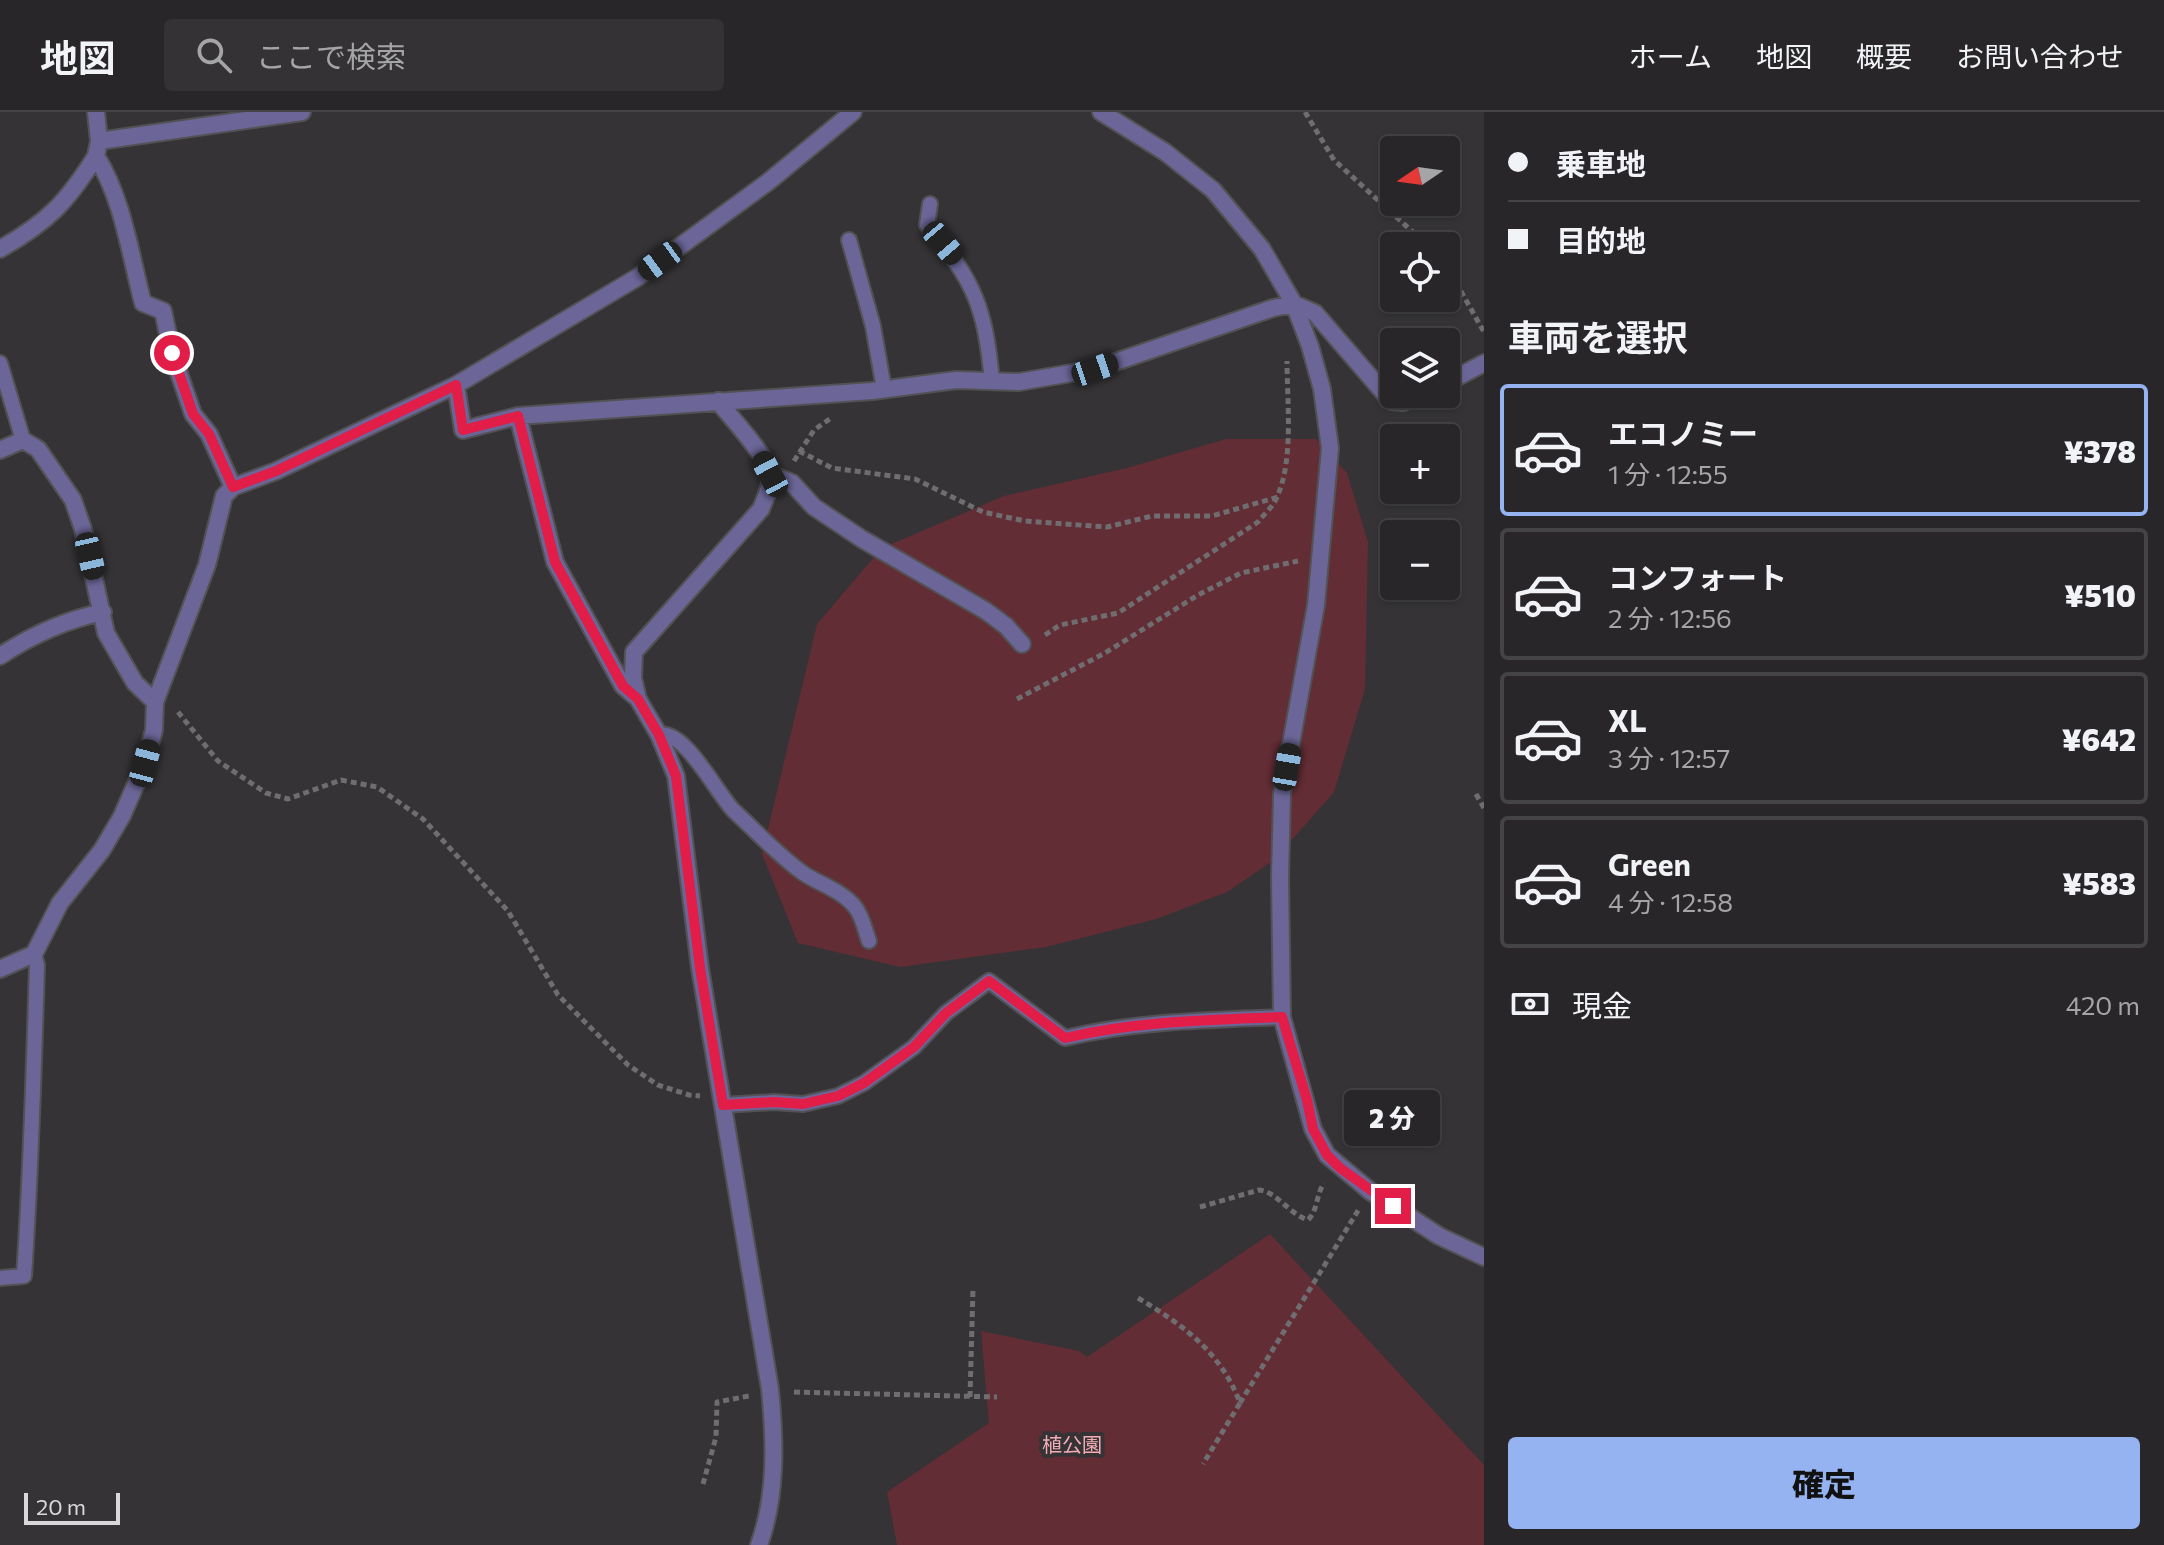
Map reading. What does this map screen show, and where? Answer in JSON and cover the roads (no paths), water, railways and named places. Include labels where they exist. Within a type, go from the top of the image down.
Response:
[{"type":"street","points":[[96,112],[98,148],[115,195],[143,303],[163,311],[172,353],[193,414],[209,434],[233,487]]},
{"type":"street","points":[[98,148],[302,112]]},
{"type":"street","points":[[0,969],[34,954],[60,903],[102,850],[122,816],[145,763],[154,730],[158,696],[207,565],[224,496],[233,487],[276,471],[456,385],[638,277],[768,182],[853,112]]},
{"type":"street","points":[[1101,112],[1165,152],[1213,190],[1262,249],[1294,304],[1322,389],[1330,448],[1316,605],[1282,794],[1282,1017],[1313,1129],[1327,1155],[1370,1191],[1439,1236],[1484,1257]]},
{"type":"street","points":[[0,249],[49,218],[74,192],[98,148]]},
{"type":"street","points":[[456,385],[463,430],[518,416],[884,389],[956,380],[1019,382],[1095,369],[1273,308],[1294,304],[1315,313],[1380,388]]},
{"type":"street","points":[[1460,376],[1484,363]]},
{"type":"street","points":[[718,401],[777,477],[792,483],[814,507],[862,539],[986,611],[1006,626],[1022,644]]},
{"type":"street","points":[[518,416],[555,562],[623,686],[638,699]]},
{"type":"street","points":[[0,450],[23,440],[38,449],[73,500],[83,529],[106,633],[135,683],[158,696]]},
{"type":"street","points":[[759,1545],[769,1519],[775,1430],[770,1392],[700,968],[676,776],[659,735],[638,699],[633,678],[634,652],[761,509],[777,477]]},
{"type":"street","points":[[0,656],[27,638],[78,618],[103,612]]},
{"type":"lane","points":[[930,204],[927,225],[958,261],[984,317],[992,381]]},
{"type":"lane","points":[[849,240],[873,326],[884,389]]},
{"type":"lane","points":[[0,363],[23,440]]},
{"type":"lane","points":[[659,735],[664,733],[674,737],[702,766],[726,802],[774,849],[821,886],[846,898],[857,909],[869,941]]},
{"type":"lane","points":[[0,1278],[24,1276],[31,1174],[37,965],[34,954]]},
{"type":"lane","points":[[722,1101],[803,1104],[838,1096],[864,1083],[914,1047],[946,1013],[989,981],[1065,1038],[1151,1022],[1282,1017]]},
{"type":"park label","name":"植公園","points":[[1072,1445]]}]
